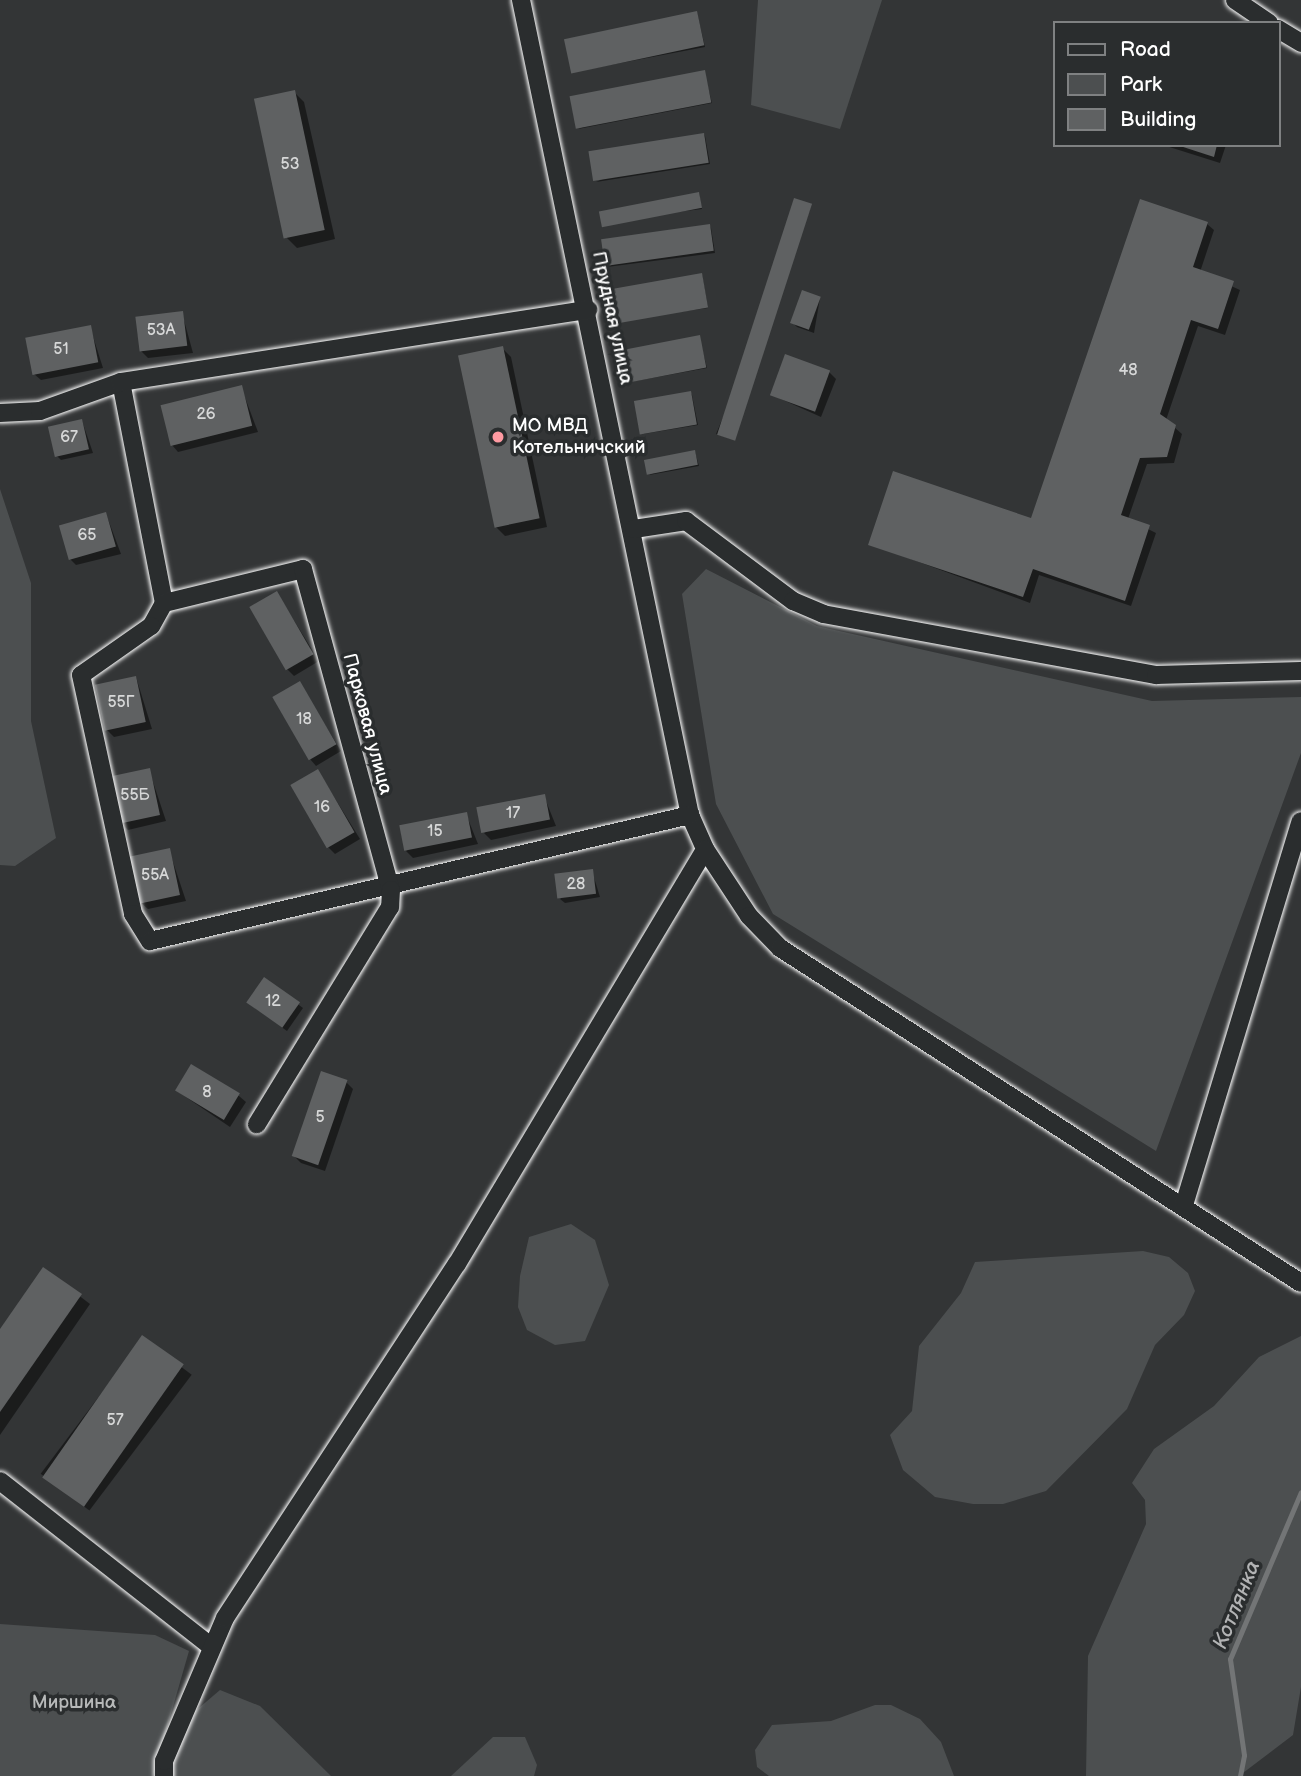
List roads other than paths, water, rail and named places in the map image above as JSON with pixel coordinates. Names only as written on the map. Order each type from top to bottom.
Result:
[{"type":"street","name":"Прудная улица","points":[[521,0],[634,529],[690,815],[705,849],[749,916],[780,948],[1184,1205],[1301,1283]]},
{"type":"street","points":[[1235,0],[1266,21]]},
{"type":"street","points":[[1280,30],[1301,43]]},
{"type":"street","points":[[0,413],[40,411],[121,382],[588,310]]},
{"type":"street","points":[[121,382],[164,603],[151,626],[81,674],[134,914],[150,941],[391,890],[690,815]]},
{"type":"street","points":[[634,529],[686,521],[793,601],[822,614],[1156,675],[1301,671]]},
{"type":"street","name":"Парковая улица","points":[[164,603],[303,569],[391,890]]},
{"type":"street","points":[[1184,1205],[1301,821]]},
{"type":"street","points":[[164,1776],[209,1645],[303,1491],[457,1264],[705,849]]},
{"type":"street","points":[[257,1124],[390,907],[391,890]]},
{"type":"street","points":[[0,1481],[209,1645]]},
{"type":"waterway","name":"Котлянка","points":[[1240,1776],[1244,1755],[1230,1659],[1301,1492]]},
{"type":"place","name":"МО МВД Котельничский","points":[[498,437]]},
{"type":"park label","name":"Миршина","points":[[74,1703]]}]
